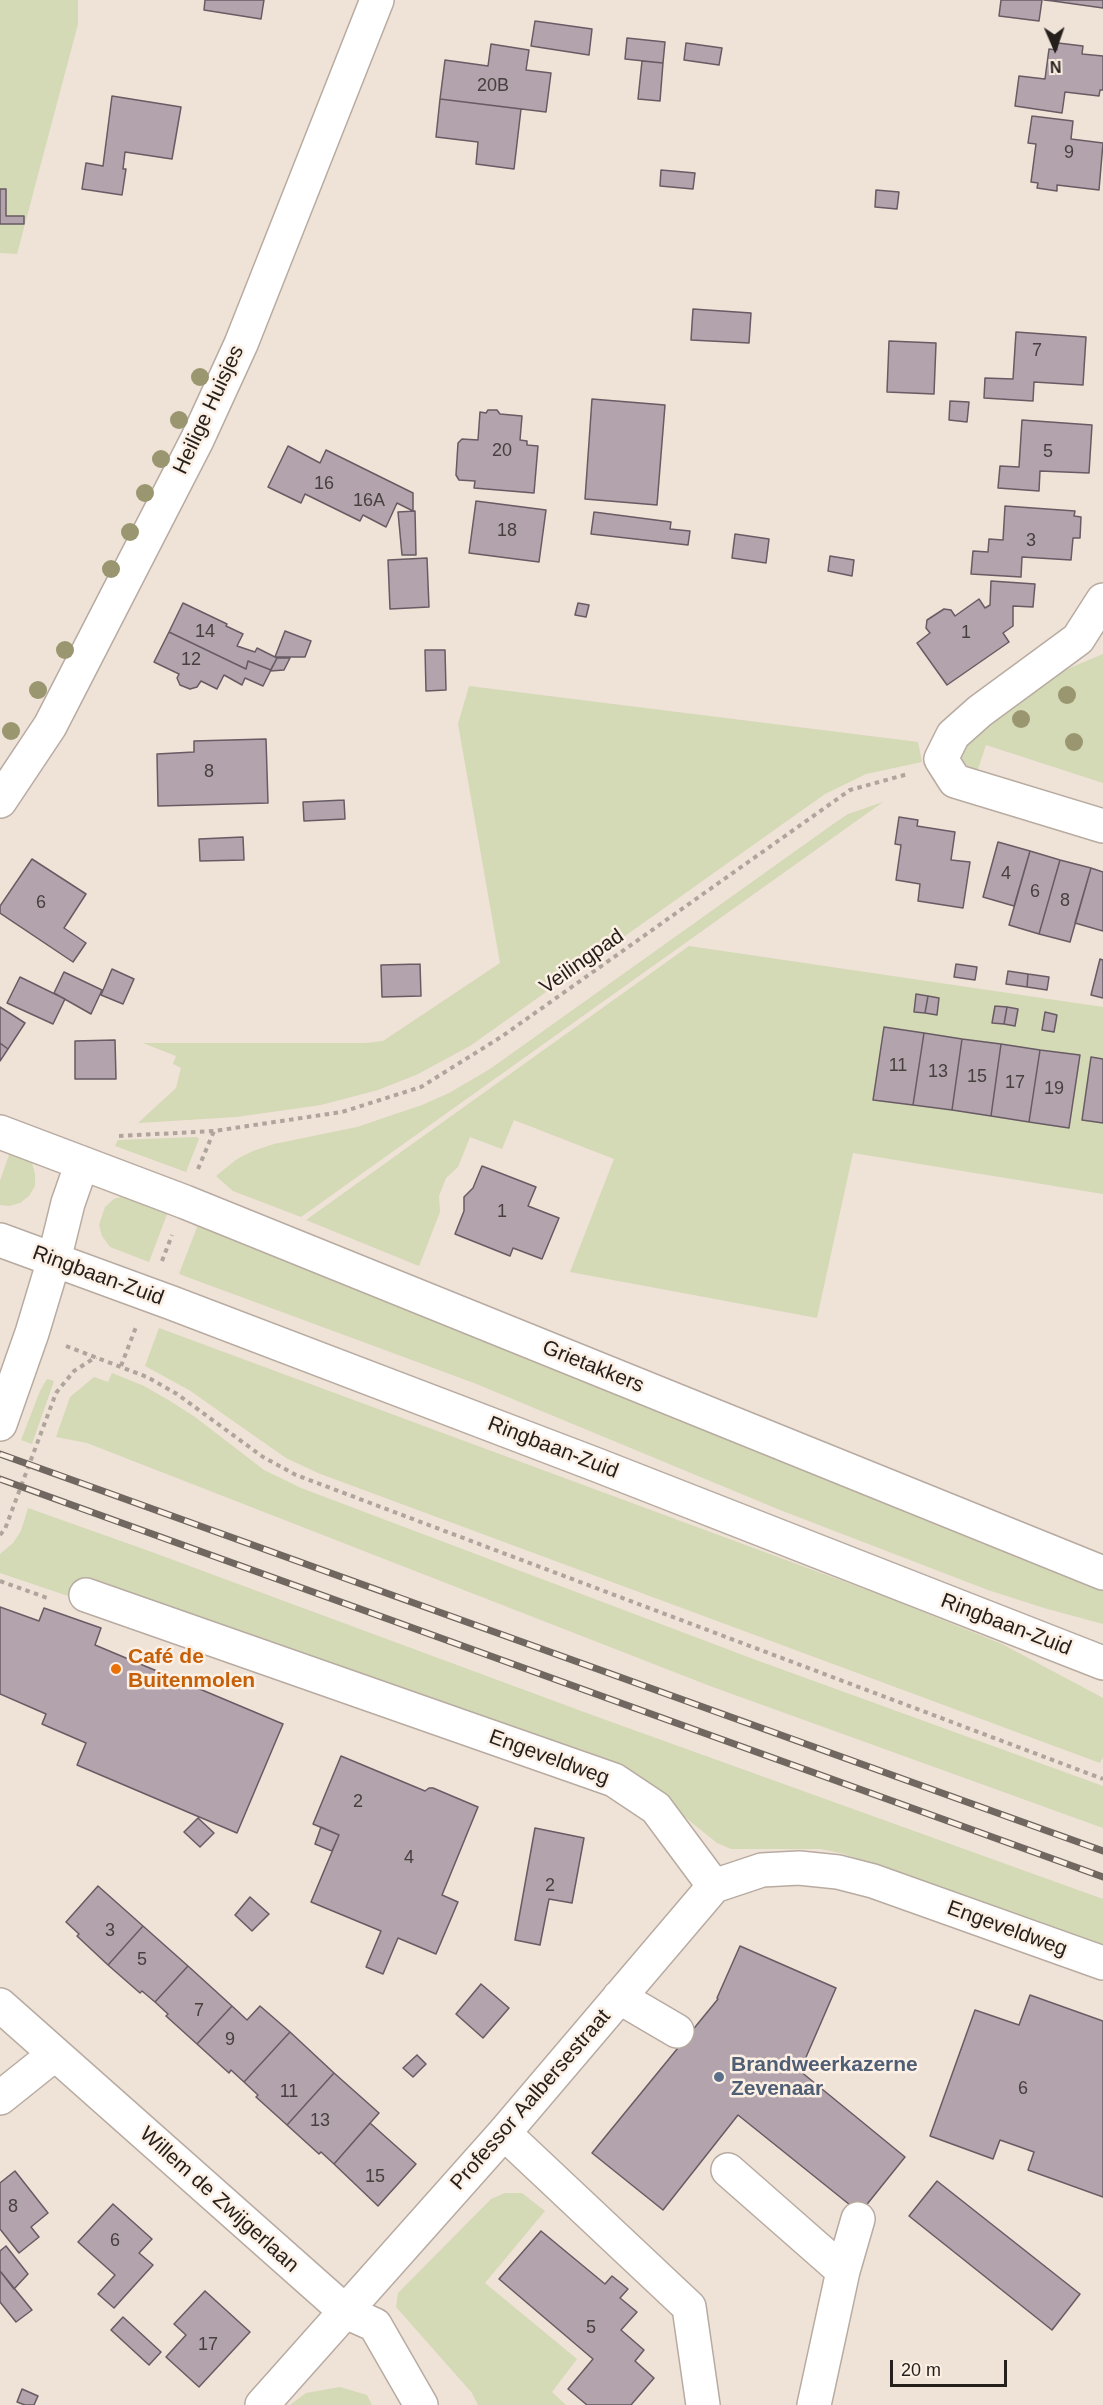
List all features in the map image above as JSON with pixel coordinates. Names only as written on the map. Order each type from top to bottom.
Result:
[{"type":"street","name":"Heilige Huisjes","points":[[0,801],[50,726],[197,440],[241,344],[377,0]]},
{"type":"street","points":[[1103,600],[1090,636],[980,711],[953,735],[941,759],[955,781],[1103,826]]},
{"type":"street","points":[[0,1132],[82,1163],[68,1203],[32,1333],[0,1424]]},
{"type":"street","name":"Grietakkers","points":[[82,1163],[185,1202],[1103,1573]]},
{"type":"street","name":"Ringbaan-Zuid","points":[[0,1240],[586,1461],[1103,1663]]},
{"type":"street","name":"Engeveldweg","points":[[86,1595],[614,1780],[657,1808],[714,1886],[762,1870],[799,1868],[838,1872],[873,1881],[1103,1963]]},
{"type":"street","name":"Professor Aalbersestraat","points":[[262,2405],[504,2133],[714,1886]]},
{"type":"street","points":[[619,1997],[677,2031]]},
{"type":"street","name":"Willem de Zwijgerlaan","points":[[0,2005],[346,2312],[375,2325],[421,2405]]},
{"type":"street","points":[[0,2098],[55,2054]]},
{"type":"street","points":[[504,2133],[689,2307],[703,2405]]},
{"type":"street","points":[[729,2170],[843,2271]]},
{"type":"street","points":[[814,2405],[843,2271],[858,2219]]},
{"type":"path","name":"Veilingpad","points":[[214,1131],[342,1112],[421,1088],[520,1024],[850,790],[913,773],[941,759]]},
{"type":"path","points":[[0,1535],[5,1529],[56,1393],[74,1371],[97,1357],[147,1377],[177,1394],[263,1457],[296,1475],[1103,1779]]},
{"type":"path","points":[[0,1581],[77,1608],[86,1595]]},
{"type":"green space","points":[[0,0],[78,0],[78,24],[17,254],[0,253]]},
{"type":"green space","points":[[1103,654],[1103,783],[986,745],[977,772],[969,769],[960,754],[961,747],[1030,691],[1065,670]]},
{"type":"green space","points":[[469,686],[918,742],[922,762],[866,774],[825,794],[470,1046],[418,1074],[378,1090],[321,1105],[236,1117],[138,1123],[176,1088],[181,1068],[173,1064],[176,1056],[143,1043],[365,1043],[383,1041],[500,963],[458,724]]},
{"type":"green space","points":[[883,802],[301,1217],[233,1191],[216,1176],[237,1159],[253,1151],[274,1144],[357,1127],[422,1105],[449,1093],[490,1069],[836,822],[848,814]]},
{"type":"green space","points":[[689,946],[1103,1007],[1103,1194],[853,1153],[817,1318],[570,1272],[614,1159],[514,1120],[502,1149],[470,1137],[458,1167],[446,1178],[439,1196],[440,1212],[419,1266],[306,1220]]},
{"type":"green space","points":[[197,1137],[199,1139],[186,1172],[115,1146],[118,1140]]},
{"type":"green space","points":[[11,1149],[24,1154],[32,1163],[35,1186],[29,1196],[20,1203],[9,1206],[0,1205],[0,1181]]},
{"type":"green space","points":[[124,1196],[169,1209],[149,1262],[110,1247],[102,1236],[99,1225],[105,1207],[114,1199]]},
{"type":"green space","points":[[199,1222],[1103,1588],[1103,1624],[988,1590],[780,1510],[474,1383],[179,1274]]},
{"type":"green space","points":[[159,1328],[886,1597],[1002,1644],[1103,1698],[1103,1757],[1100,1763],[318,1473],[286,1458],[189,1390],[145,1366]]},
{"type":"green space","points":[[112,1373],[144,1386],[170,1401],[195,1417],[264,1470],[301,1488],[756,1660],[1103,1786],[1103,1828],[710,1686],[87,1443],[56,1437],[70,1397],[94,1377],[108,1382]]},
{"type":"green space","points":[[47,1379],[54,1381],[32,1444],[21,1440]]},
{"type":"green space","points":[[28,1508],[1103,1899],[1103,1949],[844,1854],[821,1849],[731,1849],[717,1843],[650,1789],[364,1680],[85,1578],[77,1599],[0,1573],[0,1554],[13,1543],[21,1531]]},
{"type":"green space","points":[[505,2193],[522,2193],[545,2211],[485,2283],[577,2359],[552,2392],[566,2405],[478,2405],[472,2393],[396,2307],[398,2293],[491,2199]]},
{"type":"green space","points":[[340,2387],[367,2395],[372,2405],[290,2405],[306,2393]]},
{"type":"building","points":[[205,0],[264,0],[261,19],[204,10]]},
{"type":"building","points":[[1001,0],[1042,0],[1039,21],[999,16]]},
{"type":"building","points":[[1044,0],[1103,0],[1103,8],[1053,1]]},
{"type":"building","points":[[535,21],[592,29],[589,55],[531,46]]},
{"type":"building","points":[[627,38],[665,42],[663,63],[625,59]]},
{"type":"building","points":[[686,43],[722,48],[719,65],[684,60]]},
{"type":"building","points":[[1058,43],[1083,46],[1082,54],[1103,56],[1103,90],[1100,90],[1099,96],[1065,92],[1062,113],[1015,106],[1019,76],[1045,79],[1049,49],[1057,50]]},
{"type":"building","points":[[491,44],[529,50],[526,70],[551,73],[546,112],[440,99],[445,60],[488,66]]},
{"type":"building","points":[[642,61],[663,63],[660,101],[638,99]]},
{"type":"building","points":[[112,96],[181,107],[172,159],[125,152],[123,169],[126,169],[122,195],[82,189],[86,163],[103,166]]},
{"type":"building","points":[[440,99],[521,109],[514,169],[476,164],[478,142],[436,137]]},
{"type":"building","points":[[1032,116],[1073,121],[1071,139],[1103,143],[1099,190],[1057,185],[1057,191],[1037,188],[1038,183],[1031,182],[1036,144],[1028,143]]},
{"type":"building","points":[[661,170],[695,173],[693,189],[660,186]]},
{"type":"building","points":[[0,189],[6,189],[6,216],[24,216],[24,224],[0,224]]},
{"type":"building","points":[[876,190],[899,192],[897,209],[875,207]]},
{"type":"building","points":[[693,309],[751,313],[749,343],[691,340]]},
{"type":"building","points":[[1016,332],[1086,337],[1083,385],[1034,382],[1033,401],[984,398],[985,378],[1013,379]]},
{"type":"building","points":[[889,341],[936,343],[934,394],[887,392]]},
{"type":"building","points":[[592,399],[665,405],[657,505],[585,499]]},
{"type":"building","points":[[950,401],[969,402],[967,422],[949,420]]},
{"type":"building","points":[[488,410],[497,410],[500,414],[522,416],[520,440],[527,441],[527,445],[538,446],[534,493],[474,488],[475,481],[459,480],[456,475],[458,443],[462,439],[478,440],[480,412],[486,413]]},
{"type":"building","points":[[1022,420],[1092,425],[1089,473],[1040,471],[1039,491],[998,488],[1000,466],[1019,467]]},
{"type":"building","points":[[288,446],[320,463],[326,450],[413,493],[413,511],[397,503],[386,527],[363,515],[360,521],[305,494],[301,503],[268,487]]},
{"type":"building","points":[[476,501],[546,510],[539,562],[469,553]]},
{"type":"building","points":[[1005,506],[1075,511],[1074,516],[1081,517],[1080,538],[1073,538],[1071,560],[1022,557],[1021,577],[971,574],[973,551],[988,552],[989,539],[1003,540]]},
{"type":"building","points":[[415,511],[416,555],[402,555],[398,512]]},
{"type":"building","points":[[594,512],[671,522],[670,529],[690,531],[688,545],[591,534]]},
{"type":"building","points":[[735,534],[769,539],[766,563],[732,558]]},
{"type":"building","points":[[830,556],[854,560],[852,576],[828,571]]},
{"type":"building","points":[[427,558],[429,607],[390,609],[388,560]]},
{"type":"building","points":[[991,581],[1035,584],[1033,607],[1013,606],[1013,626],[1003,633],[1009,642],[947,685],[917,643],[930,633],[926,628],[927,620],[944,609],[951,610],[955,616],[979,599],[985,608],[990,605]]},
{"type":"building","points":[[183,603],[243,634],[237,646],[255,652],[257,648],[277,658],[271,670],[248,661],[246,669],[169,632]]},
{"type":"building","points":[[578,603],[589,605],[586,617],[575,615]]},
{"type":"building","points":[[285,631],[311,641],[305,657],[275,657]]},
{"type":"building","points":[[169,632],[246,669],[248,661],[271,670],[263,686],[245,678],[242,685],[224,675],[217,689],[201,681],[197,687],[190,689],[180,685],[177,678],[179,674],[154,662]]},
{"type":"building","points":[[425,650],[445,650],[446,690],[426,691]]},
{"type":"building","points":[[277,658],[290,658],[284,670],[270,671]]},
{"type":"building","points":[[266,739],[268,803],[158,806],[157,754],[194,752],[194,741]]},
{"type":"building","points":[[344,800],[345,819],[304,821],[303,802]]},
{"type":"building","points":[[899,817],[918,820],[917,826],[955,832],[951,860],[970,862],[963,908],[918,901],[920,884],[896,880],[901,845],[895,844]]},
{"type":"building","points":[[243,837],[244,860],[200,861],[199,839]]},
{"type":"building","points":[[998,842],[1030,851],[1014,906],[983,897]]},
{"type":"building","points":[[1030,851],[1060,860],[1039,934],[1009,925]]},
{"type":"building","points":[[32,859],[86,894],[64,928],[86,943],[73,962],[0,913],[0,906]]},
{"type":"building","points":[[1060,860],[1091,868],[1070,942],[1039,934]]},
{"type":"building","points":[[1091,868],[1103,872],[1103,931],[1075,923]]},
{"type":"building","points":[[1100,959],[1103,960],[1103,998],[1091,995]]},
{"type":"building","points":[[420,964],[421,996],[382,997],[381,965]]},
{"type":"building","points":[[956,964],[977,967],[975,980],[954,977]]},
{"type":"building","points":[[112,969],[134,979],[123,1004],[101,995]]},
{"type":"building","points":[[1008,971],[1028,974],[1027,987],[1006,984]]},
{"type":"building","points":[[64,972],[102,990],[91,1014],[54,993]]},
{"type":"building","points":[[1028,974],[1049,977],[1047,990],[1027,987]]},
{"type":"building","points":[[20,977],[65,999],[53,1024],[7,1003]]},
{"type":"building","points":[[916,994],[928,996],[925,1013],[914,1012]]},
{"type":"building","points":[[928,996],[939,998],[937,1015],[925,1013]]},
{"type":"building","points":[[995,1006],[1007,1007],[1004,1024],[992,1023]]},
{"type":"building","points":[[0,1007],[25,1023],[8,1049],[0,1043]]},
{"type":"building","points":[[1007,1007],[1018,1009],[1015,1026],[1004,1024]]},
{"type":"building","points":[[1045,1012],[1057,1015],[1054,1032],[1042,1030]]},
{"type":"building","points":[[884,1027],[924,1033],[913,1105],[873,1100]]},
{"type":"building","points":[[924,1033],[962,1039],[952,1110],[913,1105]]},
{"type":"building","points":[[962,1039],[1001,1044],[991,1116],[952,1110]]},
{"type":"building","points":[[115,1040],[116,1079],[75,1079],[75,1041]]},
{"type":"building","points":[[0,1043],[8,1049],[0,1061]]},
{"type":"building","points":[[1001,1044],[1040,1050],[1029,1122],[991,1116]]},
{"type":"building","points":[[1040,1050],[1080,1055],[1069,1128],[1029,1122]]},
{"type":"building","points":[[1091,1057],[1103,1059],[1103,1123],[1082,1120]]},
{"type":"building","points":[[482,1166],[536,1187],[528,1206],[559,1218],[542,1259],[513,1248],[510,1256],[455,1234],[464,1211],[464,1197],[473,1188]]},
{"type":"building","points":[[0,1607],[39,1621],[44,1608],[101,1628],[95,1645],[283,1724],[237,1833],[77,1765],[86,1743],[42,1724],[46,1714],[0,1694]]},
{"type":"building","points":[[341,1756],[425,1791],[433,1788],[478,1807],[442,1895],[458,1902],[436,1954],[398,1938],[383,1974],[366,1967],[381,1931],[311,1902],[339,1835],[313,1824]]},
{"type":"building","points":[[198,1818],[214,1833],[200,1847],[184,1832]]},
{"type":"building","points":[[321,1827],[339,1835],[332,1851],[315,1844]]},
{"type":"building","points":[[535,1828],[584,1838],[572,1903],[549,1899],[540,1945],[515,1940]]},
{"type":"building","points":[[98,1886],[143,1926],[108,1965],[77,1936],[79,1934],[66,1922]]},
{"type":"building","points":[[250,1897],[269,1914],[252,1931],[235,1915]]},
{"type":"building","points":[[143,1926],[188,1966],[155,2002],[142,1991],[140,1993],[108,1965]]},
{"type":"building","points":[[740,1946],[836,1988],[800,2071],[905,2157],[860,2213],[738,2115],[663,2210],[592,2153],[718,1999]]},
{"type":"building","points":[[188,1966],[232,2006],[197,2044],[166,2016],[168,2014],[155,2002]]},
{"type":"building","points":[[481,1984],[509,2008],[483,2038],[456,2014]]},
{"type":"building","points":[[1030,1995],[1103,2021],[1103,2197],[1028,2170],[1034,2152],[1000,2140],[993,2159],[930,2136],[975,2010],[1019,2025]]},
{"type":"building","points":[[232,2006],[247,2020],[260,2006],[290,2032],[244,2082],[231,2070],[229,2073],[197,2044]]},
{"type":"building","points":[[290,2032],[334,2073],[287,2125],[256,2097],[258,2095],[244,2082]]},
{"type":"building","points":[[417,2055],[426,2064],[413,2077],[403,2068]]},
{"type":"building","points":[[334,2073],[379,2113],[334,2164],[321,2152],[319,2154],[287,2125]]},
{"type":"building","points":[[370,2123],[416,2164],[378,2206],[334,2164]]},
{"type":"building","points":[[15,2171],[48,2213],[31,2227],[39,2237],[19,2253],[0,2229],[0,2183]]},
{"type":"building","points":[[937,2181],[1080,2294],[1052,2330],[909,2216]]},
{"type":"building","points":[[113,2204],[152,2239],[139,2253],[153,2265],[114,2308],[98,2294],[115,2275],[78,2242]]},
{"type":"building","points":[[541,2231],[605,2284],[612,2276],[628,2289],[620,2298],[637,2312],[621,2330],[644,2350],[635,2361],[654,2378],[631,2405],[587,2405],[568,2389],[593,2359],[499,2279]]},
{"type":"building","points":[[6,2246],[28,2274],[14,2289],[0,2271],[0,2251]]},
{"type":"building","points":[[0,2271],[32,2310],[16,2322],[0,2302]]},
{"type":"building","points":[[205,2291],[250,2332],[199,2387],[166,2357],[186,2335],[174,2324]]},
{"type":"building","points":[[123,2317],[161,2352],[149,2365],[111,2330]]},
{"type":"building","points":[[22,2389],[38,2396],[34,2405],[17,2402]]},
{"type":"railway","points":[[0,1454],[1103,1851]]},
{"type":"railway","points":[[0,1479],[1103,1877]]},
{"type":"place","name":"Café de Buitenmolen","points":[[116,1669]]},
{"type":"place","name":"Brandweerkazerne Zevenaar","points":[[719,2077]]}]
